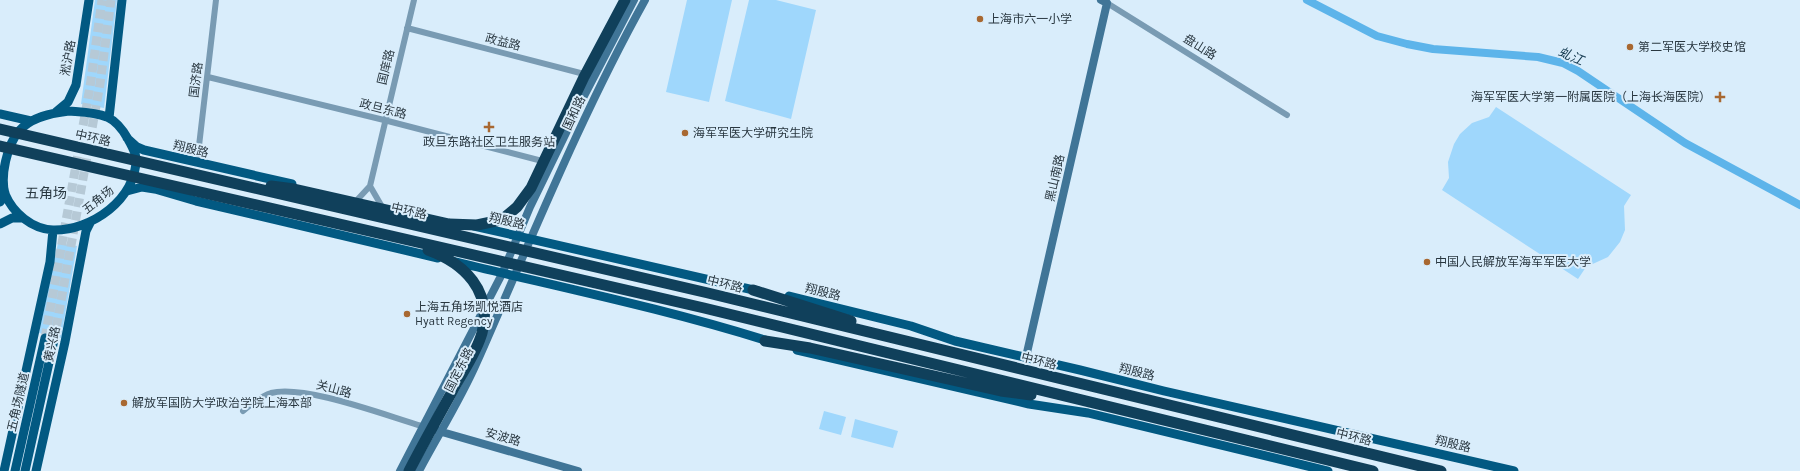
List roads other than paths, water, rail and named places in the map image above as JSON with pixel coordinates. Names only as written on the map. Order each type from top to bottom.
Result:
[{"type":"highway","points":[[196,175],[294,189],[448,224],[477,225],[496,221],[517,208],[531,188],[584,77],[623,5]]},
{"type":"highway","name":"中环路","points":[[0,129],[708,293],[1441,471]]},
{"type":"highway","points":[[0,146],[704,308],[1097,405],[1373,471]]},
{"type":"highway","points":[[192,191],[292,218],[437,254],[456,265],[476,286],[483,302],[484,322],[481,334],[471,358],[409,471]]},
{"type":"highway","points":[[753,290],[953,353]]},
{"type":"highway","points":[[766,340],[810,348],[1001,391],[1097,405]]},
{"type":"main road","name":"淞沪路","points":[[56,112],[68,102],[76,85],[89,0]]},
{"type":"main road","points":[[0,202],[5,193],[2,162],[13,139],[20,130],[31,122],[56,112],[85,112],[109,118],[122,0]]},
{"type":"main road","points":[[0,114],[31,122]]},
{"type":"main road","name":"五角场","points":[[5,193],[22,218],[42,228],[53,230],[81,226],[90,223],[111,208],[127,191],[133,177],[136,157],[128,138],[117,124],[109,118]]},
{"type":"main road","name":"翔殷路","points":[[128,138],[137,147],[144,150],[197,163],[753,290],[778,294],[911,326],[955,341],[1164,391],[1514,471]]},
{"type":"main road","points":[[127,191],[142,187],[265,209],[515,273],[532,279],[834,359],[1028,404],[1088,413],[1328,471]]},
{"type":"main road","points":[[0,224],[12,218],[22,218]]},
{"type":"main road","name":"黄兴路","points":[[36,471],[65,342],[86,231],[90,223]]},
{"type":"main road","name":"黄兴路","points":[[4,471],[49,265],[53,230]]},
{"type":"main road","name":"五角场隧道","points":[[15,471],[45,338]]},
{"type":"main road","name":"五角场隧道","points":[[25,471],[54,340]]},
{"type":"street","name":"国济路","points":[[197,163],[216,0]]},
{"type":"street","name":"国庠路","points":[[370,186],[384,120],[414,0]]},
{"type":"street","name":"国和路","points":[[422,426],[503,271],[518,236],[594,76],[634,0]]},
{"type":"street","name":"国和路","points":[[515,273],[529,239],[602,80],[645,0]]},
{"type":"street","name":"盘山路","points":[[1104,2],[1287,116]]},
{"type":"street","name":"黑山南路","points":[[1026,357],[1104,2]]},
{"type":"street","name":"政益路","points":[[407,28],[594,76]]},
{"type":"street","name":"政旦东路","points":[[208,77],[384,120],[552,164]]},
{"type":"street","points":[[358,199],[370,186],[381,205]]},
{"type":"street","name":"国定东路","points":[[419,471],[477,363],[515,273]]},
{"type":"street","name":"关山路","points":[[243,410],[260,398],[271,393],[289,391],[331,399],[422,426]]},
{"type":"street","points":[[400,471],[422,426]]},
{"type":"street","name":"安波路","points":[[422,426],[563,469],[578,471]]},
{"type":"waterway","name":"虬江","points":[[1307,0],[1377,36],[1407,44],[1433,49],[1538,57],[1563,63],[1578,71],[1685,143],[1800,205]]},
{"type":"tunnel","points":[[45,338],[90,87],[102,0]]},
{"type":"tunnel","points":[[54,340],[100,84],[111,0]]},
{"type":"place","name":"上海市六一小学","points":[[980,19]]},
{"type":"place","name":"第二军医大学校史馆","points":[[1630,47]]},
{"type":"place","name":"海军军医大学第一附属医院（上海长海医院）","points":[[1720,97]]},
{"type":"place","name":"政旦东路社区卫生服务站","points":[[489,127]]},
{"type":"place","name":"海军军医大学研究生院","points":[[685,133]]},
{"type":"place","name":"中国人民解放军海军军医大学","points":[[1427,262]]},
{"type":"place","name":"上海五角场凯悦酒店 Hyatt Regency","points":[[407,314]]},
{"type":"place","name":"解放军国防大学政治学院上海本部","points":[[124,403]]},
{"type":"district","name":"五角场","points":[[46,193]]}]
